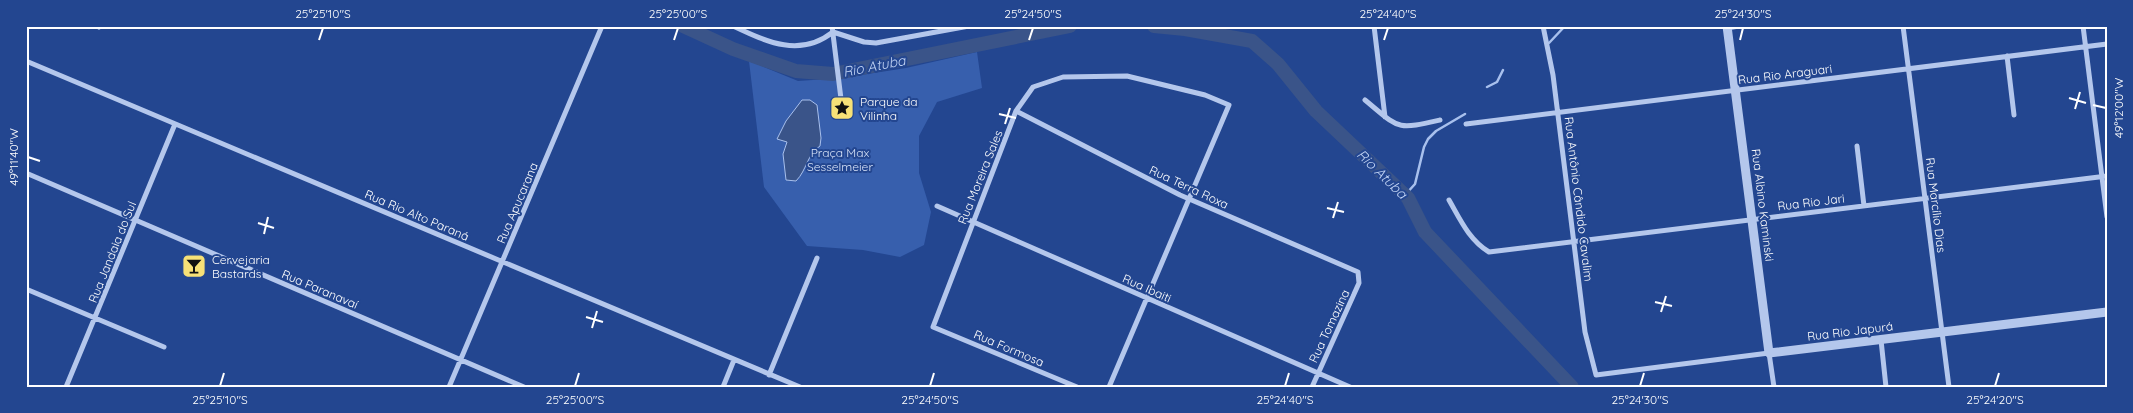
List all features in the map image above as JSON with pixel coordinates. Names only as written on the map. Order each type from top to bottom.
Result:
[{"type":"street","name":"Rua Apucarana","points":[[449,387],[602,26]]},
{"type":"street","points":[[733,26],[762,39],[791,46],[814,44],[833,29]]},
{"type":"street","points":[[833,29],[864,42],[876,43],[969,26]]},
{"type":"street","points":[[1374,26],[1385,117]]},
{"type":"street","name":"Rua Antônio Cândido Cavalim","points":[[1543,26],[1553,75],[1586,332],[1596,375]]},
{"type":"street","points":[[1727,27],[1739,26]]},
{"type":"street","name":"Rua Marcílio Dias","points":[[1904,26],[1949,387]]},
{"type":"street","points":[[2083,26],[2104,176],[2107,217]]},
{"type":"street","name":"Rua Albino Kaminski","points":[[1727,27],[1774,387]]},
{"type":"street","points":[[833,29],[842,107]]},
{"type":"street","name":"Rua Rio Araguari","points":[[1466,124],[2107,44]]},
{"type":"street","points":[[2007,56],[2014,115]]},
{"type":"street","name":"Rua Rio Alto Paraná","points":[[26,61],[800,387]]},
{"type":"street","name":"Rua Moreira Sales","points":[[932,327],[1016,111],[1033,87],[1063,77],[1127,76],[1205,95],[1229,105],[1189,199]]},
{"type":"street","points":[[1365,100],[1394,124],[1403,127],[1440,120]]},
{"type":"street","name":"Rua Terra Roxa","points":[[1016,111],[1189,199],[1358,272]]},
{"type":"street","name":"Rua Jandaia do Sul","points":[[66,387],[175,124]]},
{"type":"street","points":[[1857,146],[1864,206]]},
{"type":"street","name":"Rua Paranavaí","points":[[26,173],[524,387]]},
{"type":"street","name":"Rua Rio Jari","points":[[1449,200],[1468,232],[1489,252],[2104,176]]},
{"type":"street","points":[[1109,387],[1189,199]]},
{"type":"street","name":"Rua Ibaiti","points":[[937,206],[1350,387]]},
{"type":"street","points":[[769,374],[817,258]]},
{"type":"street","name":"Rua Tomazina","points":[[1312,387],[1359,282],[1358,272]]},
{"type":"street","points":[[26,289],[164,347]]},
{"type":"street","name":"Rua Rio Japurá","points":[[1596,375],[2107,312]]},
{"type":"street","name":"Rua Formosa","points":[[932,327],[1077,387]]},
{"type":"street","points":[[1881,340],[1886,387]]},
{"type":"street","points":[[723,387],[734,360]]},
{"type":"green space","name":"Praça Max Sesselmeier","points":[[977,52],[982,88],[937,102],[919,136],[919,173],[931,212],[924,245],[900,257],[863,250],[807,246],[764,187],[749,61],[798,81],[842,78],[906,68]]},
{"type":"shaded area","points":[[802,100],[810,100],[817,105],[821,138],[820,146],[812,153],[803,172],[796,181],[786,180],[783,154],[787,142],[777,139],[786,121]]},
{"type":"waterway","name":"Rio Atuba","points":[[683,26],[733,49],[796,71],[833,74],[1070,26]]},
{"type":"waterway","name":"Rio Atuba","points":[[1154,26],[1185,29],[1252,41],[1278,64],[1316,111],[1408,198],[1425,232],[1572,387]]},
{"type":"waterway","points":[[1549,43],[1565,26]]},
{"type":"waterway","points":[[1487,87],[1497,82],[1503,70]]},
{"type":"waterway","points":[[1405,195],[1415,184],[1424,147],[1428,139],[1436,131],[1465,114]]},
{"type":"place","name":"Parque da Vilinha","points":[[842,108]]},
{"type":"place","name":"Cervejaria Bastards","points":[[194,266]]}]
